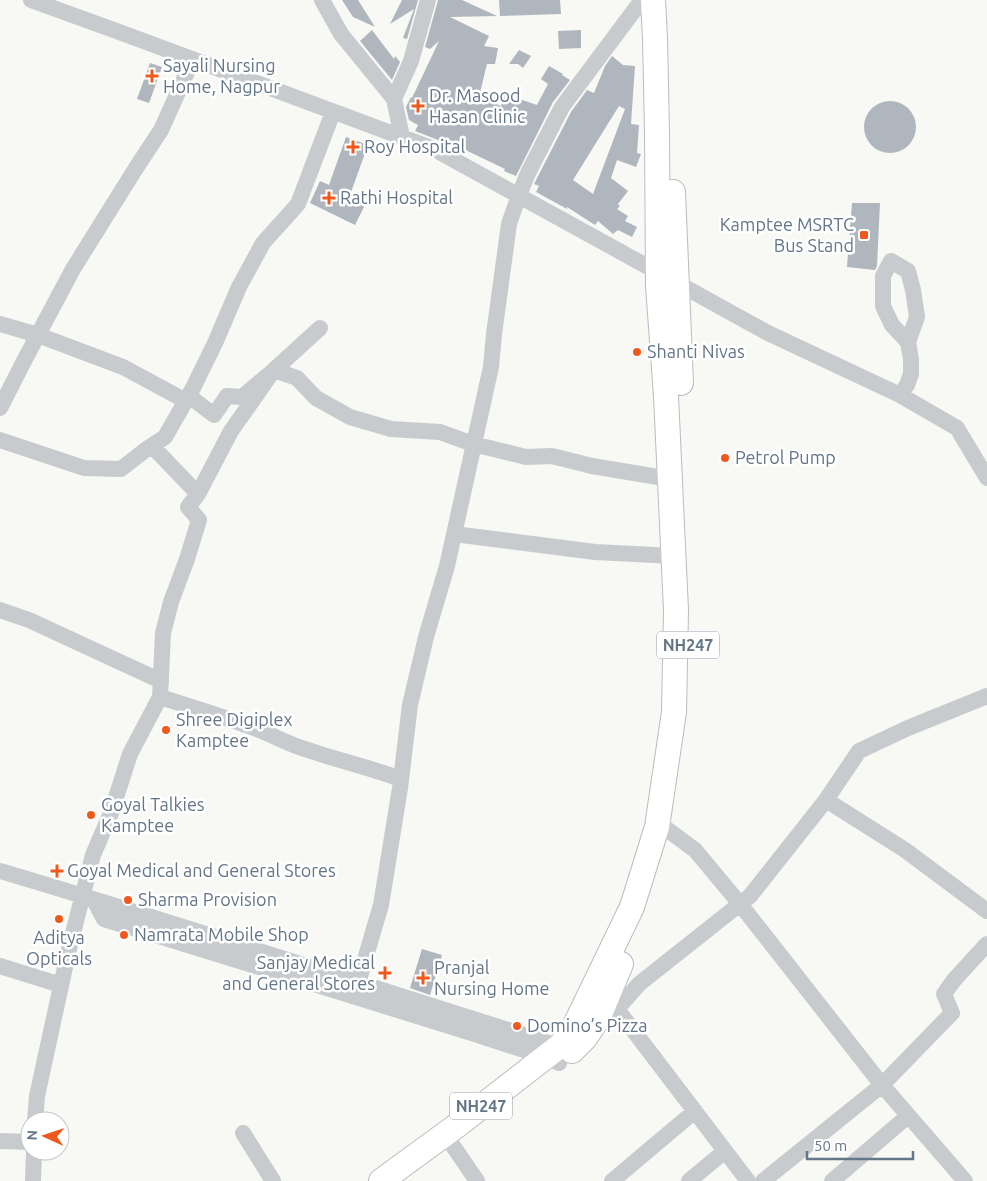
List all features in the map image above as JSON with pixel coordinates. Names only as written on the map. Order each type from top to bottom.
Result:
[{"type":"highway","name":"NH247","points":[[381,1181],[459,1124],[585,1038],[608,1014],[662,862],[662,829],[674,712],[676,440],[657,122],[653,0]]},
{"type":"highway","name":"NH247","points":[[667,0],[667,277]]},
{"type":"highway","name":"NH247","points":[[401,1181],[550,1072],[561,1044],[575,1025],[632,907],[662,829],[689,709],[676,494]]},
{"type":"street","points":[[31,0],[434,149],[768,333],[900,396],[957,428],[987,478]]},
{"type":"street","points":[[322,0],[341,34],[394,99],[402,137]]},
{"type":"street","points":[[394,99],[411,61],[428,0]]},
{"type":"street","points":[[358,983],[381,905],[401,779],[410,705],[426,636],[447,566],[491,367],[509,224],[528,173],[562,107],[642,0]]},
{"type":"street","points":[[0,408],[78,262],[161,130],[193,59]]},
{"type":"street","points":[[0,440],[84,468],[121,470],[165,438],[215,343],[239,287],[263,243],[298,204],[334,112]]},
{"type":"street","points":[[0,324],[38,335],[123,367],[187,398],[214,415],[227,396],[242,397],[320,328]]},
{"type":"street","points":[[900,396],[911,374],[908,342]]},
{"type":"street","points":[[274,370],[297,378],[316,398],[350,417],[391,429],[440,432],[473,444],[526,457],[552,456],[608,469],[676,494]]},
{"type":"street","points":[[36,1111],[37,1096],[68,949],[88,898],[92,855],[111,813],[130,754],[160,689],[163,633],[171,602],[199,520],[188,507],[198,494],[231,430],[274,370]]},
{"type":"street","points":[[152,446],[198,494]]},
{"type":"street","points":[[454,534],[595,552],[674,556]]},
{"type":"street","points":[[0,610],[29,620],[160,689],[226,718],[291,744],[378,770],[401,779]]},
{"type":"street","points":[[575,1025],[608,1014],[639,984],[750,896],[826,800],[859,751],[908,728],[987,696]]},
{"type":"street","points":[[826,800],[905,850],[987,911]]},
{"type":"street","points":[[662,829],[695,850],[740,904],[955,1178]]},
{"type":"street","points":[[0,871],[210,934],[543,1041],[558,1055]]},
{"type":"street","points":[[88,898],[104,919],[475,1034],[558,1055]]},
{"type":"street","points":[[763,1181],[882,1085],[952,1013],[944,994],[987,944]]},
{"type":"street","points":[[0,966],[61,985]]},
{"type":"street","points":[[608,1014],[695,1111],[748,1181]]},
{"type":"street","points":[[612,1181],[695,1111]]},
{"type":"street","points":[[832,1181],[908,1116]]},
{"type":"street","points":[[243,1133],[273,1181]]},
{"type":"street","points":[[0,1140],[20,1141]]},
{"type":"street","points":[[451,1143],[477,1181]]},
{"type":"street","points":[[689,1181],[725,1151]]},
{"type":"street","points":[[33,1181],[34,1161]]},
{"type":"building","points":[[342,0],[358,0],[375,27],[353,17]]},
{"type":"building","points":[[402,0],[418,0],[407,39],[403,38],[414,9],[390,24]]},
{"type":"building","points":[[438,0],[462,0],[497,16],[450,17],[489,36],[484,46],[498,48],[495,64],[487,64],[479,97],[501,106],[505,94],[537,105],[548,84],[541,79],[549,66],[570,80],[553,102],[516,176],[457,146],[455,149],[415,131],[418,125],[409,120],[406,107],[439,41],[430,49],[425,47]]},
{"type":"building","points":[[499,0],[560,0],[561,14],[500,16]]},
{"type":"building","points":[[372,30],[394,59],[395,56],[400,62],[392,80],[360,41]]},
{"type":"building","points":[[581,30],[581,48],[559,49],[558,31]]},
{"type":"building","points":[[519,50],[531,56],[523,68],[518,64],[509,64]]},
{"type":"building","points":[[612,56],[623,65],[635,66],[631,124],[639,125],[637,153],[641,154],[636,167],[617,160],[611,178],[628,191],[618,204],[620,206],[617,209],[628,216],[625,221],[637,227],[632,237],[618,230],[613,234],[598,221],[595,225],[567,207],[567,209],[536,192],[539,186],[534,184],[571,112],[587,90],[594,93],[605,66]],"holes":[[[619,106],[625,109],[593,194],[573,180]]]},
{"type":"building","points":[[150,63],[162,67],[149,103],[137,99]]},
{"type":"building","points":[[885,101],[895,101],[909,108],[916,122],[916,132],[909,146],[895,153],[885,153],[875,149],[868,142],[864,132],[864,122],[868,112],[875,105]]},
{"type":"building","points":[[346,137],[368,145],[350,195],[366,203],[355,225],[310,203],[320,181],[329,185]]},
{"type":"building","name":"Kamptee MSRTC Bus Stand","points":[[852,203],[880,203],[877,266],[875,270],[847,267]]},
{"type":"building","points":[[422,949],[442,955],[430,995],[410,988]]},
{"type":"place","name":"Sayali Nursing Home, Nagpur","points":[[152,76]]},
{"type":"place","name":"Dr. Masood Hasan Clinic","points":[[418,106]]},
{"type":"place","name":"Roy Hospital","points":[[353,147]]},
{"type":"place","name":"Rathi Hospital","points":[[329,198]]},
{"type":"place","name":"Kamptee MSRTC Bus Stand","points":[[864,235]]},
{"type":"place","name":"Shanti Nivas","points":[[637,352]]},
{"type":"place","name":"Petrol Pump","points":[[725,458]]},
{"type":"place","name":"Shree Digiplex Kamptee","points":[[166,730]]},
{"type":"place","name":"Goyal Talkies Kamptee","points":[[91,815]]},
{"type":"place","name":"Goyal Medical and General Stores","points":[[57,871]]},
{"type":"place","name":"Sharma Provision","points":[[128,900]]},
{"type":"place","name":"Aditya Opticals","points":[[59,919]]},
{"type":"place","name":"Namrata Mobile Shop","points":[[124,935]]},
{"type":"place","name":"Sanjay Medical and General Stores","points":[[385,973]]},
{"type":"place","name":"Pranjal Nursing Home","points":[[423,978]]},
{"type":"place","name":"Domino’s Pizza","points":[[517,1026]]}]
